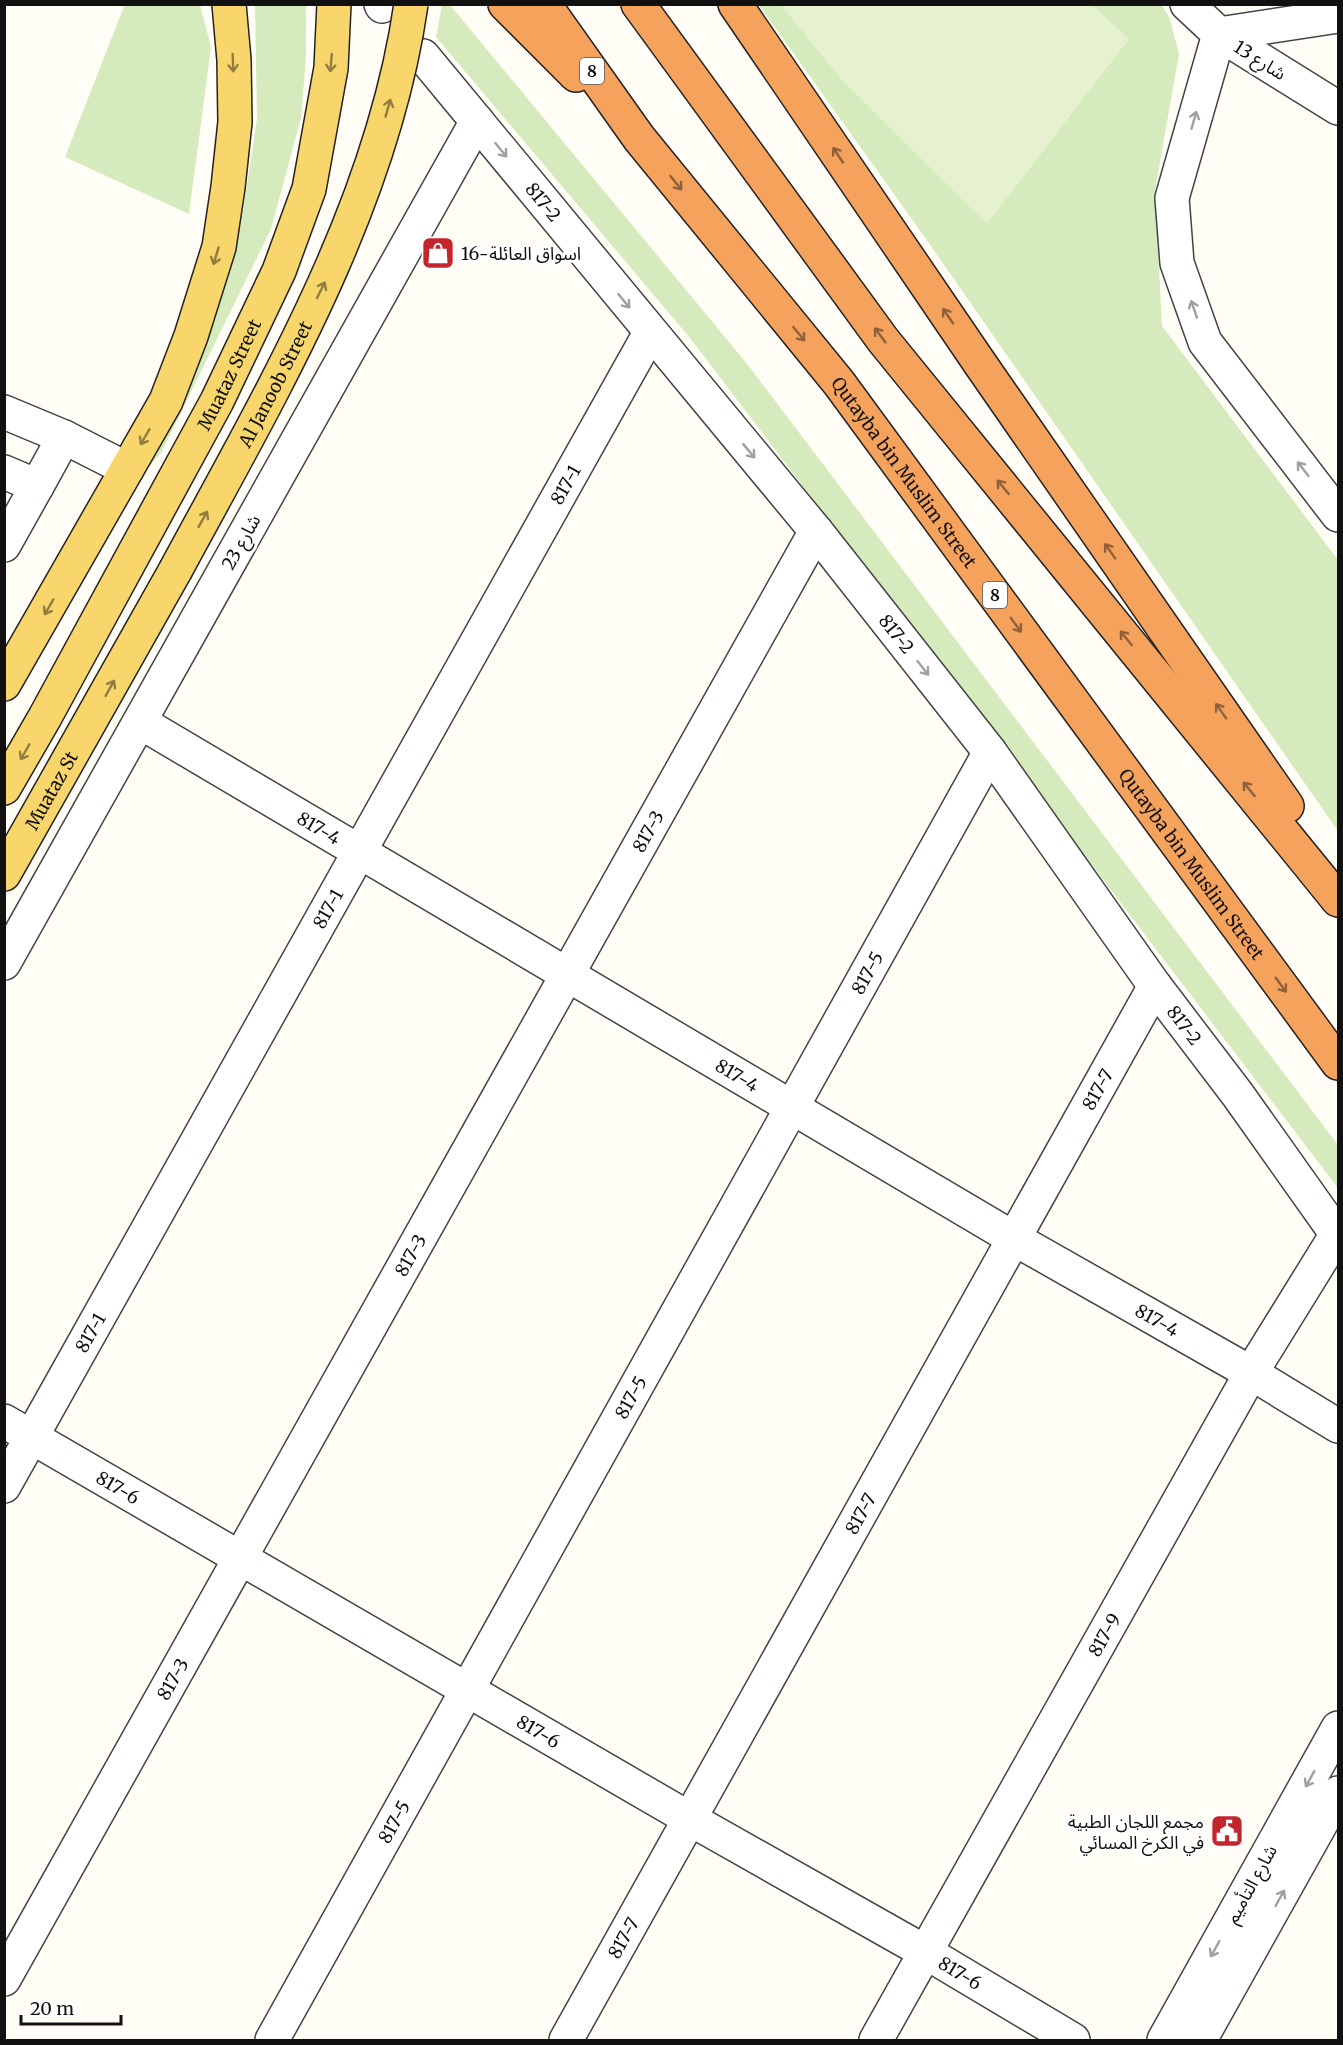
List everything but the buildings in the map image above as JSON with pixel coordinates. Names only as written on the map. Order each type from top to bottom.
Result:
[{"type":"highway","points":[[505,4],[639,138]]},
{"type":"highway","name":"Qutayba bin Muslim Street","points":[[544,4],[639,138],[839,383],[1338,1063]]},
{"type":"highway","points":[[638,4],[884,340],[1338,900]]},
{"type":"highway","points":[[735,4],[981,365],[1338,880]]},
{"type":"main road","points":[[4,684],[166,401],[191,336],[219,247],[228,187],[235,122],[234,60],[229,4]]},
{"type":"main road","name":"Muataz Street","points":[[4,788],[217,401],[279,271],[309,189],[331,68],[334,4]]},
{"type":"main road","name":"Al Janoob Street","points":[[82,740],[262,411],[325,283],[372,165],[398,74],[391,5]]},
{"type":"main road","name":"Muataz St","points":[[4,874],[82,740]]},
{"type":"street","name":"شارع 13","points":[[1187,4],[1219,34],[1338,108]]},
{"type":"street","points":[[1338,16],[1219,34],[1172,198],[1178,263],[1205,342],[1338,515]]},
{"type":"street","name":"817-2","points":[[423,56],[816,531],[990,752],[1155,986],[1238,1095],[1338,1235]]},
{"type":"street","name":"شارع 23","points":[[4,963],[477,121]]},
{"type":"street","name":"817-1","points":[[4,1486],[650,333]]},
{"type":"street","points":[[4,412],[64,437],[127,470]]},
{"type":"street","points":[[4,544],[64,437]]},
{"type":"street","points":[[4,472],[37,486]]},
{"type":"street","name":"817-3","points":[[4,1980],[816,531]]},
{"type":"street","name":"817-4","points":[[140,722],[1013,1238],[1251,1373],[1338,1426]]},
{"type":"street","name":"817-5","points":[[272,2040],[990,752]]},
{"type":"street","name":"817-7","points":[[566,2040],[1155,986]]},
{"type":"street","name":"817-9","points":[[876,2040],[927,1953],[1251,1373],[1338,1235]]},
{"type":"street","name":"817-6","points":[[4,1421],[690,1819],[927,1953],[1073,2040]]},
{"type":"street","name":"شارع التأميم","points":[[1164,2040],[1338,1728]]},
{"type":"street","name":"شارع التأميم","points":[[1200,2040],[1338,1793]]},
{"type":"green space","points":[[125,4],[200,5],[211,47],[189,214],[65,157]]},
{"type":"green space","points":[[255,5],[306,5],[306,57],[301,118],[271,229],[161,453],[145,471],[210,316],[241,224],[257,119]]},
{"type":"green space","points":[[442,5],[450,5],[748,365],[1338,1145],[1338,1188],[690,338],[436,37]]},
{"type":"green space","points":[[759,5],[1162,5],[1170,19],[1179,54],[1155,190],[1162,326],[1338,560],[1338,831],[926,239]]},
{"type":"green space","points":[[781,5],[1092,5],[1129,39],[987,224],[842,80]]},
{"type":"place","name":"16-اسواق العائلة","points":[[438,253]]},
{"type":"place","name":"مجمع اللجان الطبية في الكرخ المسائي","points":[[1227,1831]]}]
